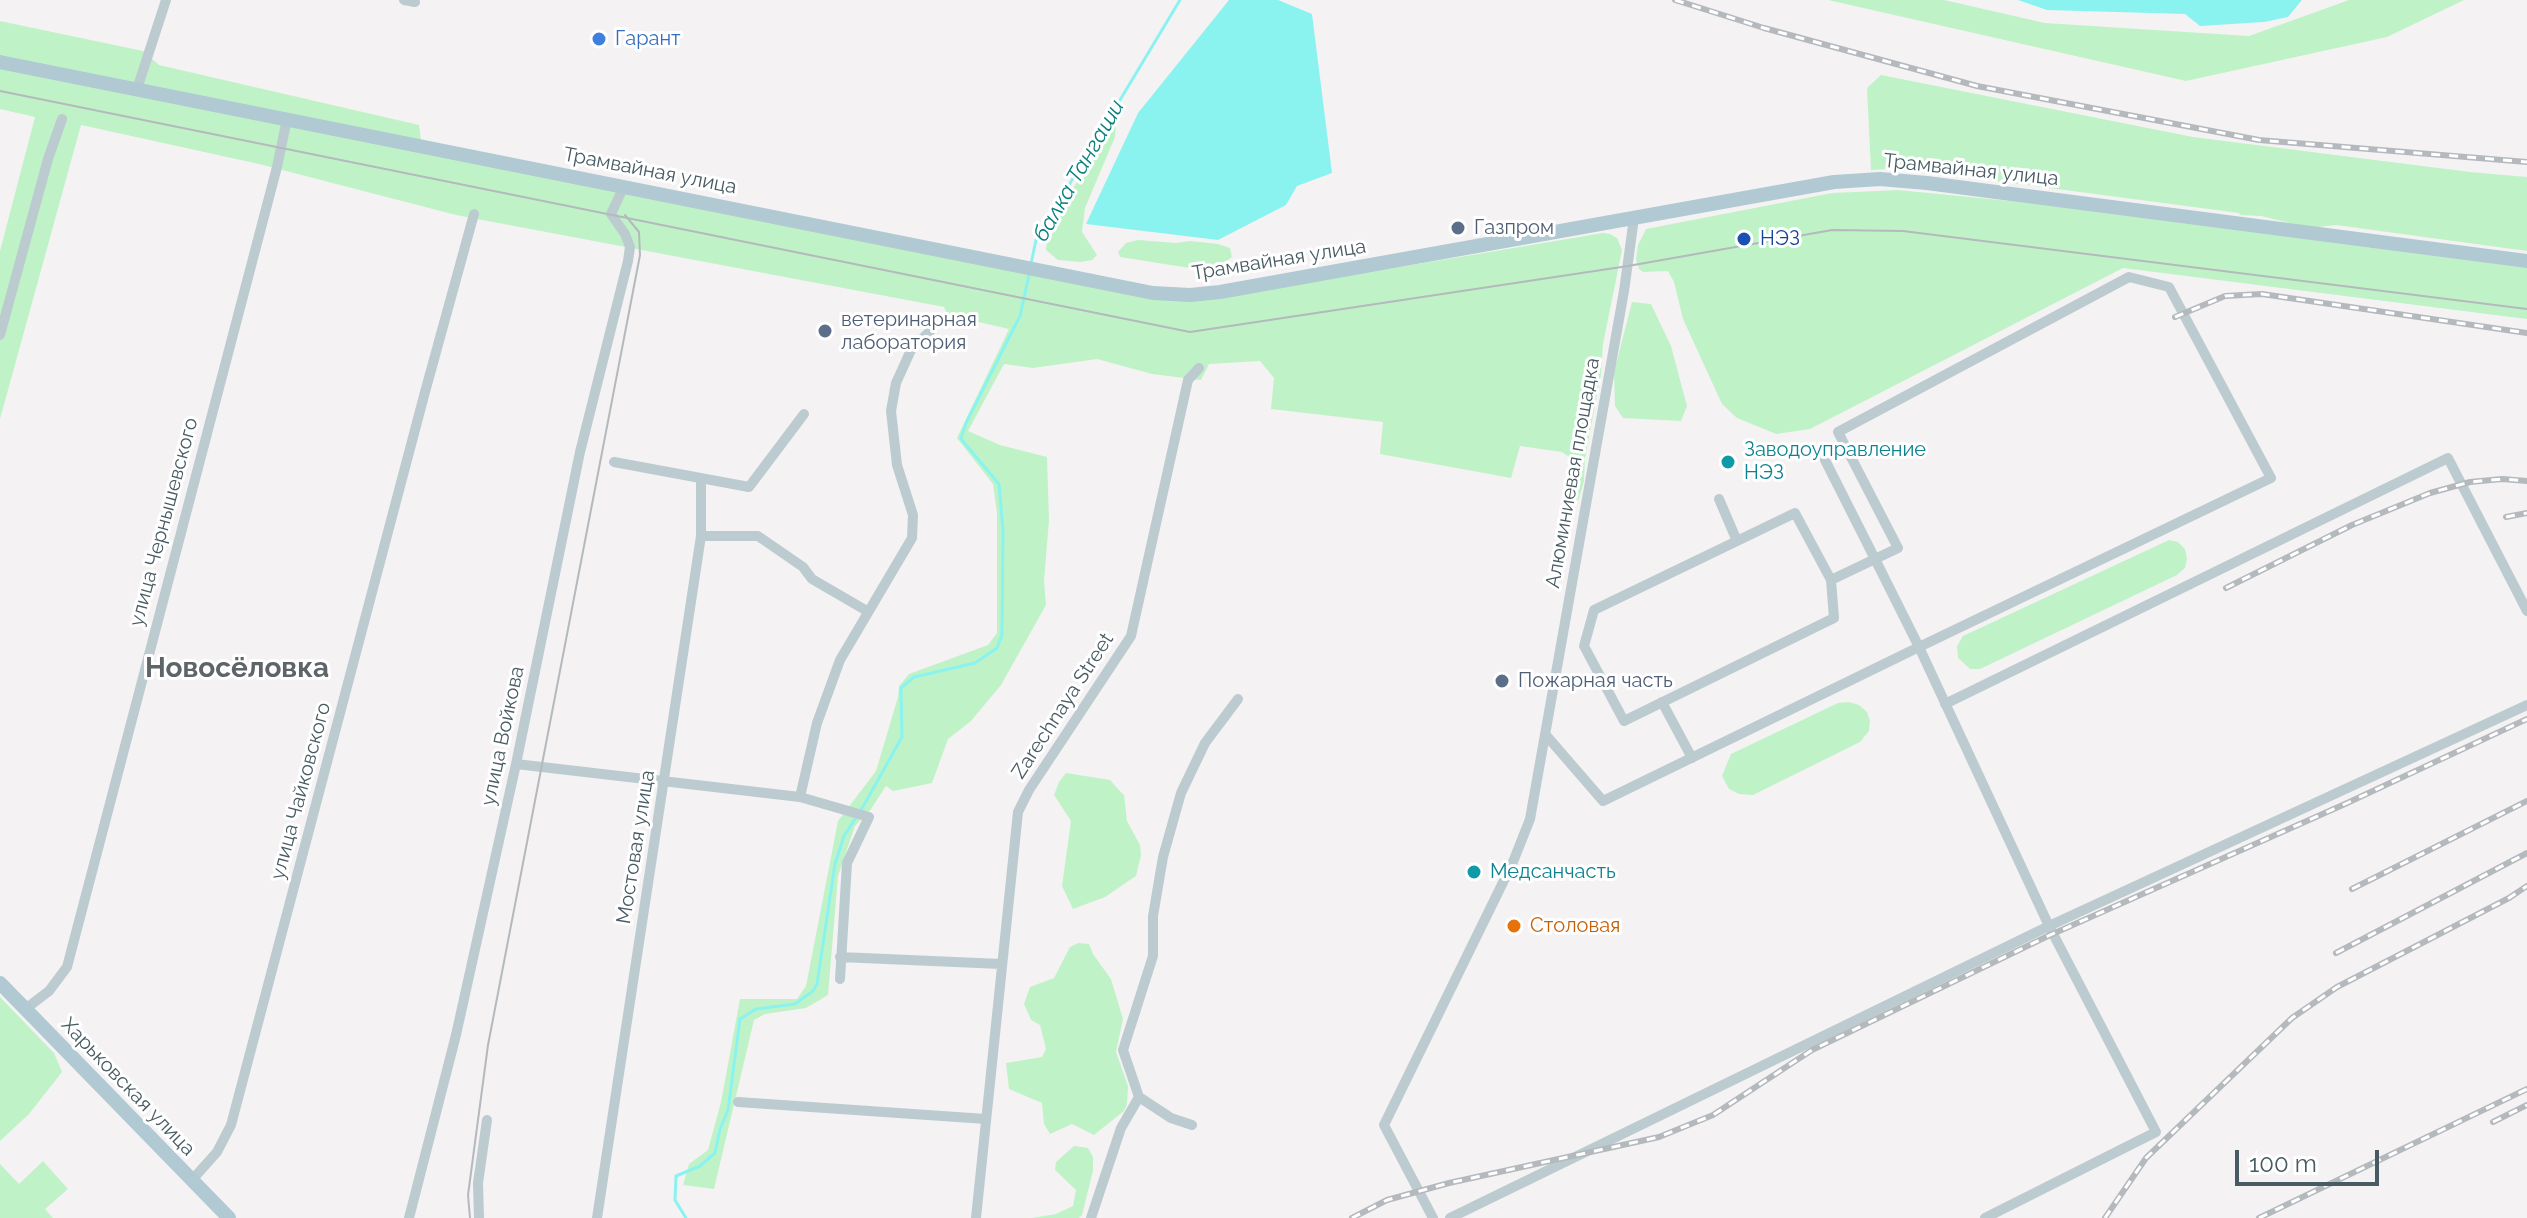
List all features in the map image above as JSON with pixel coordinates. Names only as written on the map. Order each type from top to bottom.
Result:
[{"type":"main road","name":"Трамвайная улица","points":[[0,62],[1153,293],[1190,295],[1278,283],[1834,182],[1880,179],[2029,195],[2527,261]]},
{"type":"main road","name":"Харьковская улица","points":[[0,983],[229,1218]]},
{"type":"street","points":[[137,89],[166,0]]},
{"type":"street","points":[[0,335],[48,159],[62,119]]},
{"type":"street","name":"улица Чернышевского","points":[[24,1010],[49,991],[67,967],[287,119]]},
{"type":"street","name":"улица Войкова","points":[[409,1218],[456,1035],[580,452],[628,261],[630,247],[611,214],[624,186]]},
{"type":"street","name":"улица Чайковского","points":[[192,1180],[217,1152],[231,1125],[474,214]]},
{"type":"street","name":"Алюминиевая площадка","points":[[1433,1218],[1384,1125],[1513,862],[1530,819],[1622,306],[1634,218]]},
{"type":"street","points":[[1545,734],[1603,801],[2271,478],[2169,287],[2129,277],[1838,432],[1898,548],[1831,580]]},
{"type":"street","points":[[800,797],[817,723],[840,660],[912,538],[913,515],[897,465],[891,411],[896,383],[911,350],[931,330]]},
{"type":"street","name":"Zarechnaya Street","points":[[976,1218],[1018,812],[1029,790],[1131,636],[1188,380],[1199,368]]},
{"type":"street","points":[[614,462],[749,487],[804,414]]},
{"type":"street","points":[[1945,704],[2448,458],[2527,611]]},
{"type":"street","points":[[1825,460],[1919,647],[2049,926],[2156,1132],[1985,1218]]},
{"type":"street","name":"Мостовая улица","points":[[597,1218],[701,536],[701,480]]},
{"type":"street","points":[[1719,499],[1737,541]]},
{"type":"street","points":[[1795,513],[1831,580],[1834,618],[1624,721],[1584,646],[1594,610],[1795,513]]},
{"type":"street","points":[[701,536],[758,536],[803,567],[812,579],[867,611]]},
{"type":"street","points":[[1192,1125],[1171,1118],[1139,1097],[1123,1050],[1153,956],[1153,916],[1163,857],[1181,793],[1205,743],[1238,699]]},
{"type":"street","points":[[1662,702],[1692,758]]},
{"type":"street","points":[[1450,1218],[2049,926],[2527,705]]},
{"type":"street","points":[[516,764],[800,797],[869,817],[847,863],[840,979]]},
{"type":"street","points":[[840,957],[1001,964]]},
{"type":"street","points":[[1091,1218],[1121,1128],[1139,1097]]},
{"type":"street","points":[[738,1102],[986,1119]]},
{"type":"street","points":[[479,1218],[478,1183],[487,1120]]},
{"type":"green space","points":[[1828,0],[1944,0],[2045,23],[2249,36],[2349,0],[2464,0],[2387,37],[2186,81]]},
{"type":"green space","points":[[0,21],[143,51],[159,65],[419,125],[421,140],[0,56]]},
{"type":"green space","points":[[0,68],[1163,299],[1346,276],[1610,234],[1617,238],[1622,250],[1603,344],[1584,481],[1579,499],[1566,507],[1575,461],[1562,452],[1520,446],[1511,478],[1380,454],[1383,422],[1271,409],[1274,378],[1260,361],[1209,364],[1201,380],[1152,374],[1097,359],[1033,368],[1004,364],[968,431],[1000,445],[1047,457],[1049,520],[1044,581],[1046,605],[1001,685],[971,721],[948,739],[932,783],[893,791],[886,786],[855,826],[838,876],[828,995],[806,1008],[765,1014],[754,1020],[714,1189],[683,1185],[689,1164],[708,1150],[721,1102],[740,999],[797,999],[806,986],[838,821],[876,771],[899,686],[909,674],[988,645],[997,633],[997,513],[993,484],[957,438],[1009,329],[948,315],[944,307],[456,215],[259,164],[81,125],[0,419],[0,251],[35,117],[0,109]]},
{"type":"green space","points":[[1881,75],[2193,137],[2527,177],[2527,251],[2336,225],[2310,228],[2261,216],[1951,175],[1871,170],[1867,88]]},
{"type":"green space","points":[[1116,125],[1115,137],[1085,208],[1082,232],[1097,255],[1092,260],[1081,262],[1058,260],[1046,250],[1048,234],[1058,210]]},
{"type":"green space","points":[[1898,190],[2020,202],[2527,268],[2527,319],[2123,268],[1810,429],[1776,434],[1737,418],[1722,404],[1683,319],[1674,282],[1668,271],[1643,272],[1639,269],[1636,260],[1638,245],[1646,229],[1832,193]]},
{"type":"green space","points":[[1138,240],[1218,244],[1230,248],[1232,257],[1224,263],[1196,269],[1120,257],[1118,252],[1126,243]]},
{"type":"green space","points":[[1632,302],[1651,304],[1671,346],[1687,406],[1681,421],[1623,418],[1615,406],[1614,372]]},
{"type":"green space","points":[[2169,540],[2178,542],[2185,549],[2185,568],[2177,575],[1980,669],[1970,669],[1958,658],[1957,646],[1963,636]]},
{"type":"green space","points":[[1849,702],[1867,712],[1870,721],[1869,731],[1860,742],[1753,795],[1739,794],[1729,789],[1722,776],[1731,754],[1838,703]]},
{"type":"green space","points":[[1066,773],[1110,780],[1124,795],[1127,821],[1140,845],[1141,855],[1136,876],[1105,897],[1073,909],[1062,886],[1071,821],[1054,795]]},
{"type":"green space","points":[[1078,943],[1089,944],[1111,979],[1123,1019],[1116,1052],[1128,1086],[1127,1104],[1124,1111],[1094,1135],[1072,1124],[1050,1134],[1044,1124],[1042,1103],[1009,1089],[1006,1063],[1042,1057],[1046,1049],[1040,1025],[1031,1020],[1024,1004],[1030,987],[1054,978],[1070,947]]},
{"type":"green space","points":[[0,997],[54,1053],[62,1072],[29,1114],[0,1141]]},
{"type":"green space","points":[[1074,1146],[1088,1148],[1093,1157],[1093,1171],[1082,1215],[1079,1218],[1032,1218],[1056,1214],[1073,1206],[1076,1190],[1055,1170],[1056,1162]]},
{"type":"green space","points":[[43,1161],[68,1189],[45,1209],[53,1218],[0,1218],[0,1164],[19,1184]]},
{"type":"water","points":[[1229,0],[1278,0],[1312,14],[1332,173],[1297,186],[1286,205],[1218,240],[1086,224],[1138,113]]},
{"type":"water","points":[[2018,0],[2302,0],[2288,17],[2264,22],[2200,26],[2185,14],[2047,10]]},
{"type":"waterway","name":"балка Тангаши","points":[[1031,264],[1036,240],[1180,0]]},
{"type":"waterway","name":"балка Тангаши","points":[[686,1218],[675,1200],[676,1176],[700,1166],[715,1153],[728,1110],[740,1019],[756,1009],[795,1004],[813,991],[817,984],[835,864],[844,836],[902,737],[901,688],[914,677],[975,663],[997,648],[1002,635],[1003,530],[999,484],[961,439],[966,423],[1020,316],[1029,275]]},
{"type":"tram line","points":[[0,91],[1190,332],[1628,266],[1832,230],[1903,231],[2527,309]]},
{"type":"tram line","points":[[470,1218],[468,1195],[488,1045],[640,255],[639,232],[625,215]]},
{"type":"railway","points":[[1675,0],[1764,28],[1977,86],[2259,140],[2527,162]]},
{"type":"railway","points":[[2175,317],[2225,296],[2262,294],[2527,333]]},
{"type":"railway","points":[[2226,588],[2352,525],[2430,493],[2470,482],[2502,479],[2527,481]]},
{"type":"railway","points":[[2506,517],[2527,513]]},
{"type":"railway","points":[[1352,1218],[1387,1200],[1449,1183],[1659,1137],[1713,1115],[1812,1050],[2048,936],[2527,719]]},
{"type":"railway","points":[[2352,889],[2527,801]]},
{"type":"railway","points":[[2336,953],[2527,853]]},
{"type":"railway","points":[[2105,1218],[2146,1158],[2292,1018],[2337,987],[2527,886]]},
{"type":"railway","points":[[2259,1218],[2527,1089]]},
{"type":"railway","points":[[2493,1122],[2527,1105]]},
{"type":"place","name":"Гарант","points":[[599,39]]},
{"type":"place","name":"Газпром","points":[[1458,228]]},
{"type":"place","name":"НЭЗ","points":[[1744,239]]},
{"type":"place","name":"ветеринарная лаборатория","points":[[825,331]]},
{"type":"place","name":"Заводоуправление НЭЗ","points":[[1728,462]]},
{"type":"place","name":"Пожарная часть","points":[[1502,681]]},
{"type":"place","name":"Медсанчасть","points":[[1474,872]]},
{"type":"place","name":"Столовая","points":[[1514,926]]},
{"type":"district","name":"Новосёловка","points":[[237,669]]}]
